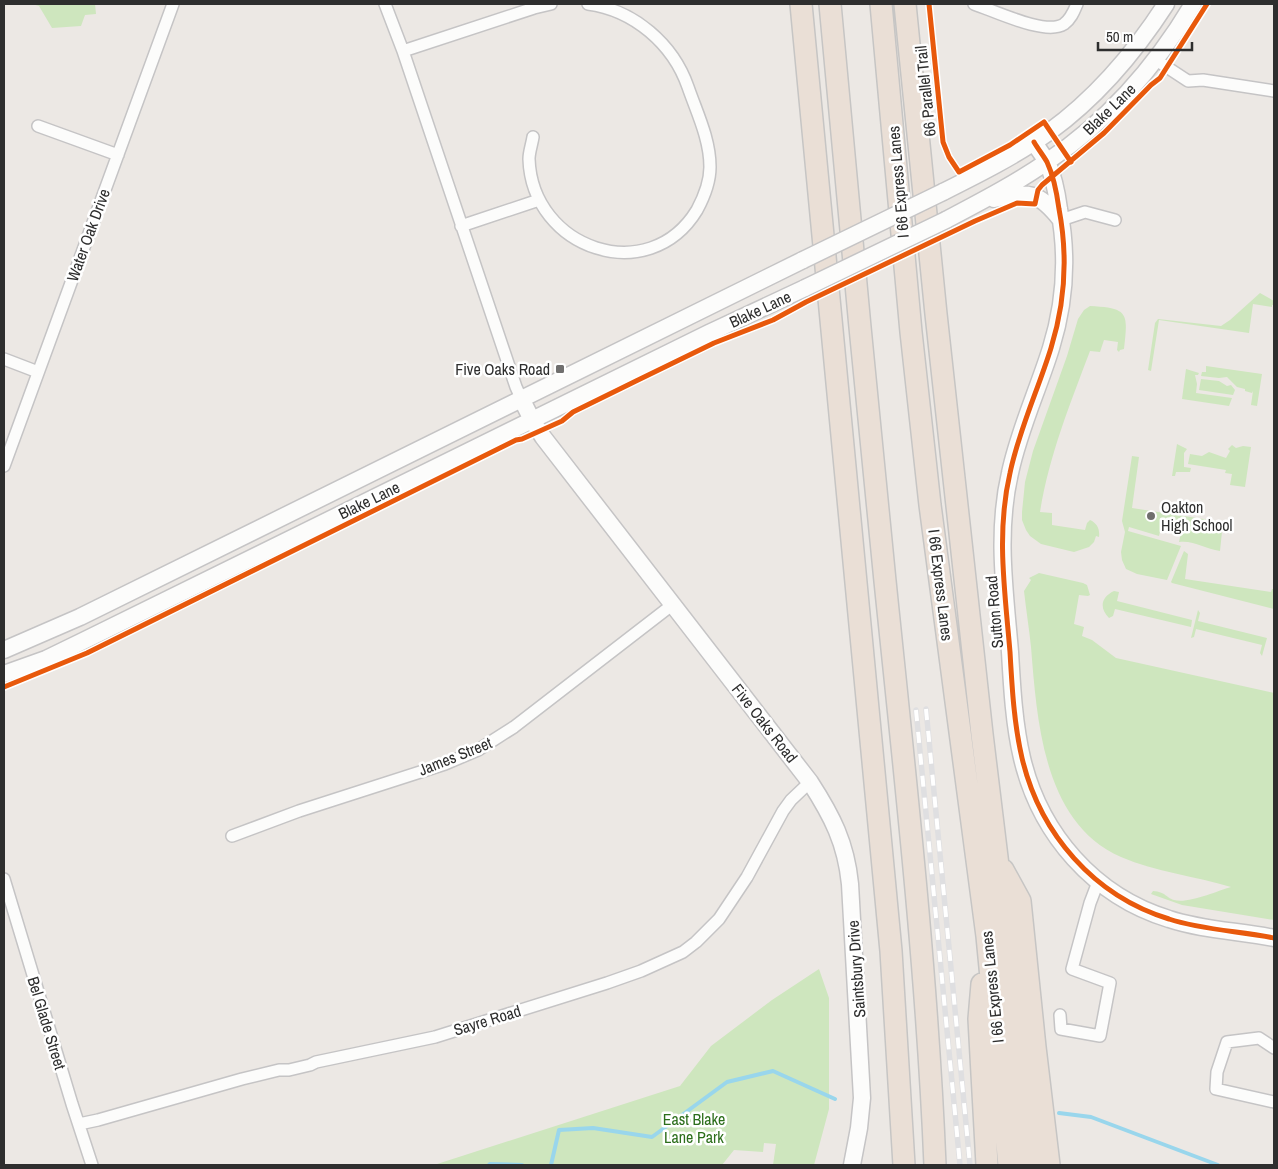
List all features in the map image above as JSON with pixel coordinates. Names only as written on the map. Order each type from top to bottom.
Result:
[{"type":"highway","points":[[801,4],[891,951],[904,1165]]},
{"type":"highway","points":[[830,4],[916,891],[931,1080],[935,1165]]},
{"type":"highway","name":"I 66 Express Lanes","points":[[881,4],[911,332],[930,505],[987,936],[1009,1165]]},
{"type":"highway","points":[[905,4],[939,343],[981,724],[1014,997],[1030,1165]]},
{"type":"highway","points":[[998,861],[1020,901],[1034,1047],[1049,1165]]},
{"type":"highway","points":[[987,936],[979,1019],[987,1165]]},
{"type":"highway","points":[[931,1080],[941,1165]]},
{"type":"main road","name":"Blake Lane","points":[[4,650],[114,600],[521,398],[943,192],[1004,160],[1034,142],[1064,120],[1110,78],[1133,51],[1166,4]]},
{"type":"main road","name":"Blake Lane","points":[[4,674],[46,659],[976,204],[1047,162],[1097,123],[1124,97],[1156,60],[1193,4]]},
{"type":"main road","name":"Sutton Road","points":[[1034,142],[1047,162],[1055,186],[1065,256],[1060,310],[1050,349],[1016,450],[1003,517],[1004,582],[1018,734],[1028,778],[1043,815],[1057,838],[1081,867],[1098,882],[1133,904],[1170,920],[1274,938]]},
{"type":"main road","points":[[976,204],[1027,194],[1037,196],[1045,201],[1061,220]]},
{"type":"main road","name":"Five Oaks Road","points":[[521,398],[543,437],[810,782]]},
{"type":"main road","name":"Saintsbury Drive","points":[[810,782],[832,818],[844,846],[848,868],[862,1082],[861,1112],[852,1165]]},
{"type":"street","name":"Water Oak Drive","points":[[4,466],[173,4]]},
{"type":"street","name":"Five Oaks Road","points":[[385,4],[403,51],[521,398]]},
{"type":"street","points":[[403,51],[551,4]]},
{"type":"street","points":[[533,137],[529,158],[539,200],[554,222],[577,241],[600,250],[624,252],[657,245],[676,233],[692,217],[705,194],[709,176],[708,149],[684,77],[674,59],[652,33],[630,18],[606,8],[588,4]]},
{"type":"street","points":[[974,4],[1040,27],[1054,28],[1066,23],[1077,4]]},
{"type":"street","points":[[1156,60],[1188,81],[1203,80],[1274,91]]},
{"type":"street","points":[[38,126],[118,155]]},
{"type":"street","points":[[461,226],[539,200]]},
{"type":"street","points":[[1061,220],[1085,212],[1115,220]]},
{"type":"street","points":[[4,360],[38,372]]},
{"type":"street","name":"James Street","points":[[232,836],[326,802],[445,764],[478,750],[514,727],[672,605]]},
{"type":"street","name":"Sayre Road","points":[[78,1124],[242,1079],[435,1037],[606,983],[668,960],[696,942],[718,919],[746,877],[783,811],[791,800],[810,782]]},
{"type":"street","name":"Bel Glade Street","points":[[4,879],[92,1165]]},
{"type":"street","points":[[1060,1015],[1061,1029],[1100,1036],[1110,983],[1072,969],[1090,903],[1098,882]]},
{"type":"street","points":[[1274,1048],[1259,1038],[1227,1042],[1217,1072],[1216,1088],[1274,1102]]},
{"type":"green space","points":[[32,4],[95,4],[96,14],[85,15],[81,26],[52,28],[39,6]]},
{"type":"green space","points":[[1260,293],[1274,301],[1273,305],[1272,307],[1253,304],[1249,333],[1159,320],[1151,371],[1148,370],[1155,323],[1158,319],[1221,326]]},
{"type":"green space","points":[[1090,306],[1119,311],[1123,315],[1126,327],[1124,349],[1119,352],[1117,350],[1118,342],[1104,340],[1100,352],[1090,351],[1061,430],[1044,491],[1040,512],[1052,513],[1052,525],[1085,530],[1090,520],[1099,531],[1099,537],[1096,536],[1094,542],[1089,547],[1074,552],[1041,544],[1030,536],[1022,520],[1022,512],[1025,482],[1033,451],[1067,356],[1078,319],[1084,310]]},
{"type":"green space","points":[[1206,366],[1262,374],[1257,406],[1251,405],[1253,391],[1252,393],[1237,387],[1227,377],[1201,376],[1202,372],[1206,372]]},
{"type":"green space","points":[[1186,369],[1199,373],[1195,375],[1196,393],[1232,398],[1229,406],[1182,399]]},
{"type":"green space","points":[[1201,379],[1219,381],[1227,386],[1231,385],[1235,390],[1233,395],[1199,390]]},
{"type":"green space","points":[[1177,444],[1187,449],[1184,453],[1184,467],[1191,468],[1190,472],[1176,472],[1175,476],[1172,476]]},
{"type":"green space","points":[[1232,445],[1236,448],[1243,446],[1251,447],[1245,487],[1230,485],[1232,474],[1225,473],[1226,470],[1188,464],[1190,454],[1202,456],[1209,452],[1226,458],[1230,451],[1228,449]]},
{"type":"green space","points":[[1132,456],[1139,457],[1132,508],[1223,522],[1220,551],[1190,542],[1179,542],[1181,533],[1161,527],[1159,536],[1129,527],[1128,531],[1181,546],[1167,580],[1137,574],[1126,569],[1121,552],[1125,532],[1122,521]]},
{"type":"green space","points":[[1184,551],[1188,554],[1185,579],[1271,592],[1274,589],[1274,609],[1172,583]]},
{"type":"green space","points":[[1039,573],[1087,585],[1090,595],[1079,595],[1074,624],[1084,627],[1082,636],[1092,640],[1116,658],[1274,693],[1274,920],[1182,905],[1151,894],[1153,891],[1163,893],[1174,900],[1180,901],[1231,887],[1162,870],[1121,857],[1095,841],[1075,820],[1060,795],[1049,767],[1037,706],[1024,591],[1031,580],[1029,578]]},
{"type":"green space","points":[[1114,591],[1119,592],[1117,601],[1192,620],[1191,627],[1115,609],[1113,616],[1109,618],[1104,610],[1103,603],[1106,596]]},
{"type":"green space","points":[[1198,610],[1200,613],[1198,621],[1267,638],[1262,656],[1260,653],[1262,645],[1196,629],[1194,637],[1191,638]]},
{"type":"green space","name":"East Blake Lane Park","points":[[819,969],[829,998],[829,1109],[814,1165],[773,1165],[776,1144],[764,1143],[763,1152],[734,1150],[722,1165],[434,1165],[680,1086],[711,1046],[772,1000]]},
{"type":"waterway","points":[[551,1165],[559,1130],[593,1128],[652,1137],[727,1082],[773,1071],[835,1099]]},
{"type":"waterway","points":[[1059,1113],[1091,1117],[1218,1165]]},
{"type":"waterway","points":[[489,1165],[522,1165]]},
{"type":"railway","points":[[926,709],[970,1165]]},
{"type":"railway","points":[[916,710],[960,1165]]},
{"type":"cycle path","name":"66 Parallel Trail","points":[[929,4],[943,142],[949,157],[959,172],[1010,145],[1044,122],[1071,162]]},
{"type":"cycle path","points":[[4,687],[87,653],[516,440],[562,421],[573,412],[714,343],[773,320],[806,302],[975,221],[1017,203],[1035,204],[1038,190],[1042,185],[1104,133],[1160,78],[1207,4]]},
{"type":"cycle path","points":[[1034,142],[1047,162],[1055,186],[1064,244],[1064,279],[1056,331],[1014,457],[1003,518],[1004,585],[1014,705],[1022,758],[1030,786],[1042,812],[1074,858],[1094,878],[1117,895],[1142,909],[1182,923],[1274,938]]},
{"type":"place","name":"Five Oaks Road","points":[[560,369]]},
{"type":"place","name":"Oakton High School","points":[[1151,516]]}]
